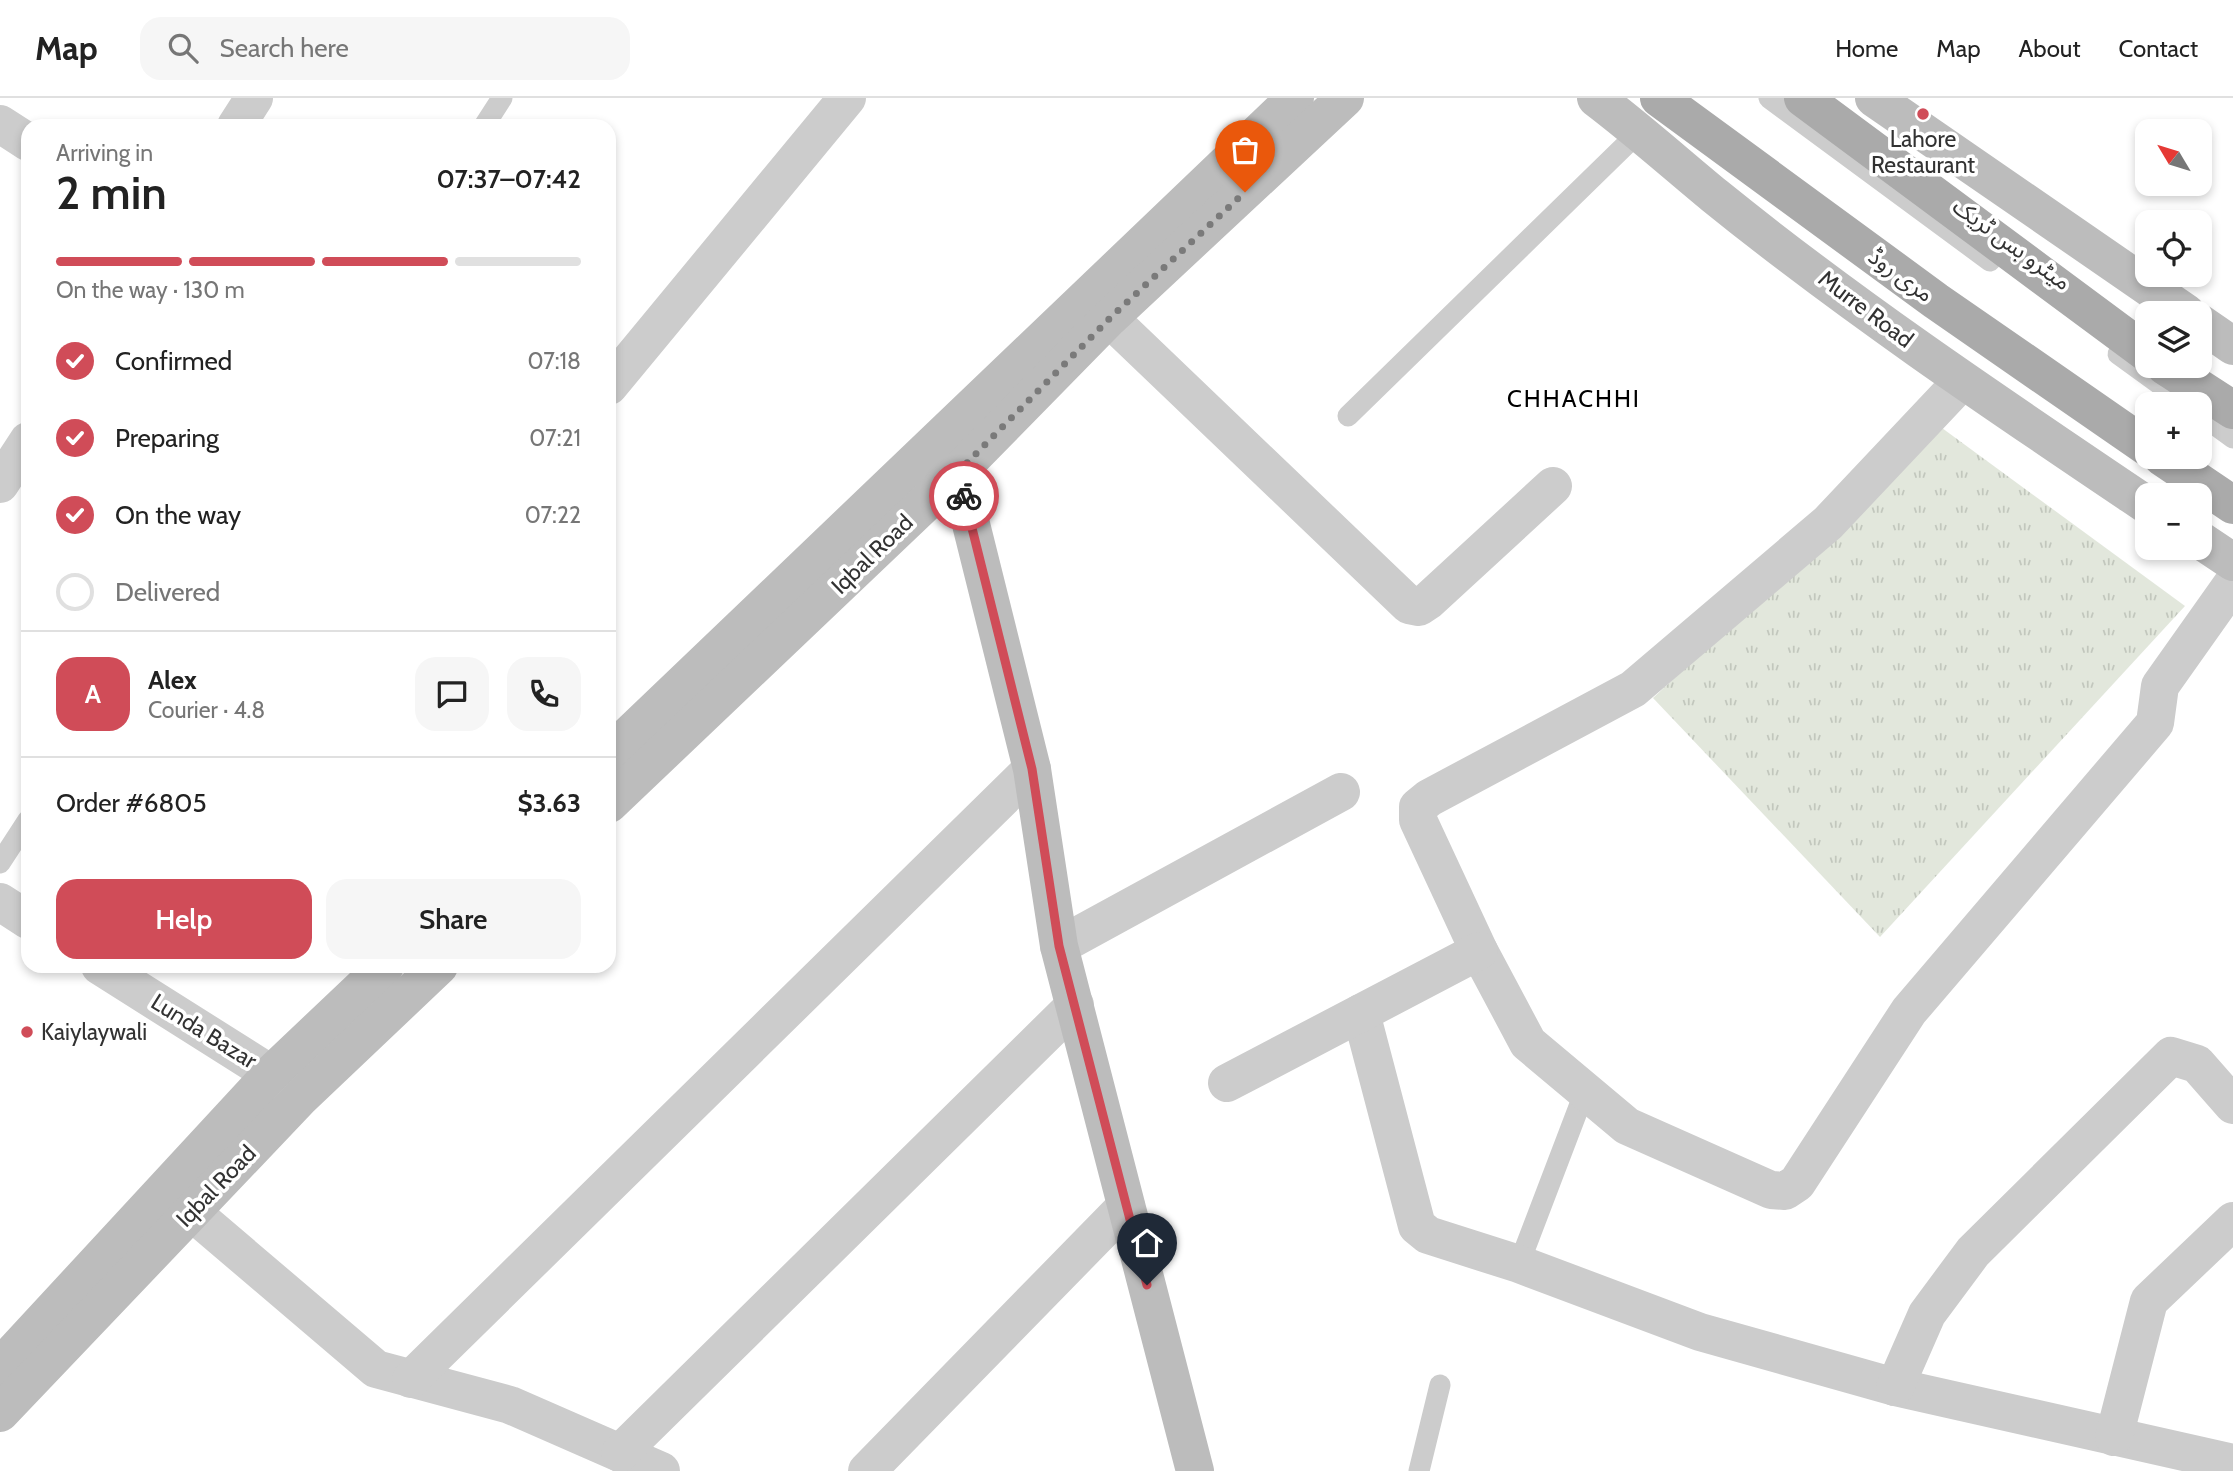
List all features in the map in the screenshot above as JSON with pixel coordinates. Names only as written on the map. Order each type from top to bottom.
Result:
[{"type":"main road","name":"مری روڈ","points":[[1658,98],[1936,301],[2135,439]]},
{"type":"main road","points":[[1778,99],[2135,345]]},
{"type":"main road","points":[[2184,378],[2233,410]]},
{"type":"main road","points":[[2180,469],[2233,505]]},
{"type":"street","points":[[240,119],[254,98]]},
{"type":"street","points":[[616,378],[847,98]]},
{"type":"street","points":[[1321,106],[1360,98]]},
{"type":"street","name":"Murre Road","points":[[1596,98],[1640,131],[1715,196],[1962,381],[2135,497]]},
{"type":"street","points":[[1874,98],[2169,301]]},
{"type":"street","name":"Iqbal Road","points":[[616,748],[1110,318],[1321,106]]},
{"type":"street","name":"Iqbal Road","points":[[616,797],[947,458],[1321,106]]},
{"type":"street","points":[[0,124],[21,138]]},
{"type":"street","points":[[1110,318],[1409,605],[1419,607],[1427,601],[1553,486]]},
{"type":"street","points":[[2212,331],[2233,346]]},
{"type":"street","points":[[1962,381],[1828,523],[1633,690],[1429,798],[1418,807],[1418,820],[1479,951],[1528,1043],[1627,1126],[1771,1190],[1785,1191],[1797,1183],[1909,1011],[2155,723],[2160,686],[2233,583]]},
{"type":"street","points":[[0,484],[21,452]]},
{"type":"street","points":[[947,458],[1032,769],[1059,946],[1195,1471]]},
{"type":"street","points":[[2212,548],[2233,562]]},
{"type":"street","points":[[411,1379],[1032,769]]},
{"type":"street","points":[[1059,946],[1341,792]]},
{"type":"street","points":[[0,902],[21,916]]},
{"type":"street","points":[[1227,1083],[1479,951]]},
{"type":"street","name":"Lunda Bazar","points":[[121,973],[271,1074]]},
{"type":"street","name":"Iqbal Road","points":[[0,1413],[178,1200],[271,1074],[378,973]]},
{"type":"street","name":"Iqbal Road","points":[[0,1367],[178,1200],[301,1097],[432,973]]},
{"type":"street","points":[[620,1453],[1075,1005]]},
{"type":"street","points":[[1361,1013],[1417,1226],[1428,1235],[1519,1264],[1700,1332],[1895,1387],[2233,1463]]},
{"type":"street","points":[[1895,1387],[1927,1314],[1973,1252],[2171,1056],[2197,1064],[2233,1105]]},
{"type":"street","points":[[178,1200],[376,1369],[510,1405],[661,1471]]},
{"type":"street","points":[[867,1471],[1126,1206]]},
{"type":"street","points":[[2114,1437],[2149,1301],[2233,1221]]},
{"type":"lane","points":[[488,119],[502,98]]},
{"type":"lane","name":"میٹرو بس ٹریک","points":[[1778,99],[2171,392]]},
{"type":"lane","points":[[1348,416],[1640,131]]},
{"type":"lane","points":[[2212,423],[2233,438]]},
{"type":"lane","points":[[0,863],[21,831]]},
{"type":"lane","points":[[1519,1264],[1585,1091]]},
{"type":"lane","points":[[1419,1471],[1440,1385]]},
{"type":"green space","points":[[1942,428],[2185,606],[1880,937],[1653,698]]},
{"type":"way so far","points":[[964,496],[958,472],[1110,318],[1245,192]]},
{"type":"place","name":"Lahore Restaurant","points":[[1923,114]]},
{"type":"place","name":"Kaiylaywali","points":[[27,1032]]},
{"type":"district","name":"CHHACHHI","points":[[1574,399]]},
{"type":"route","points":[[964,496],[1032,769],[1059,946],[1147,1285]]}]
